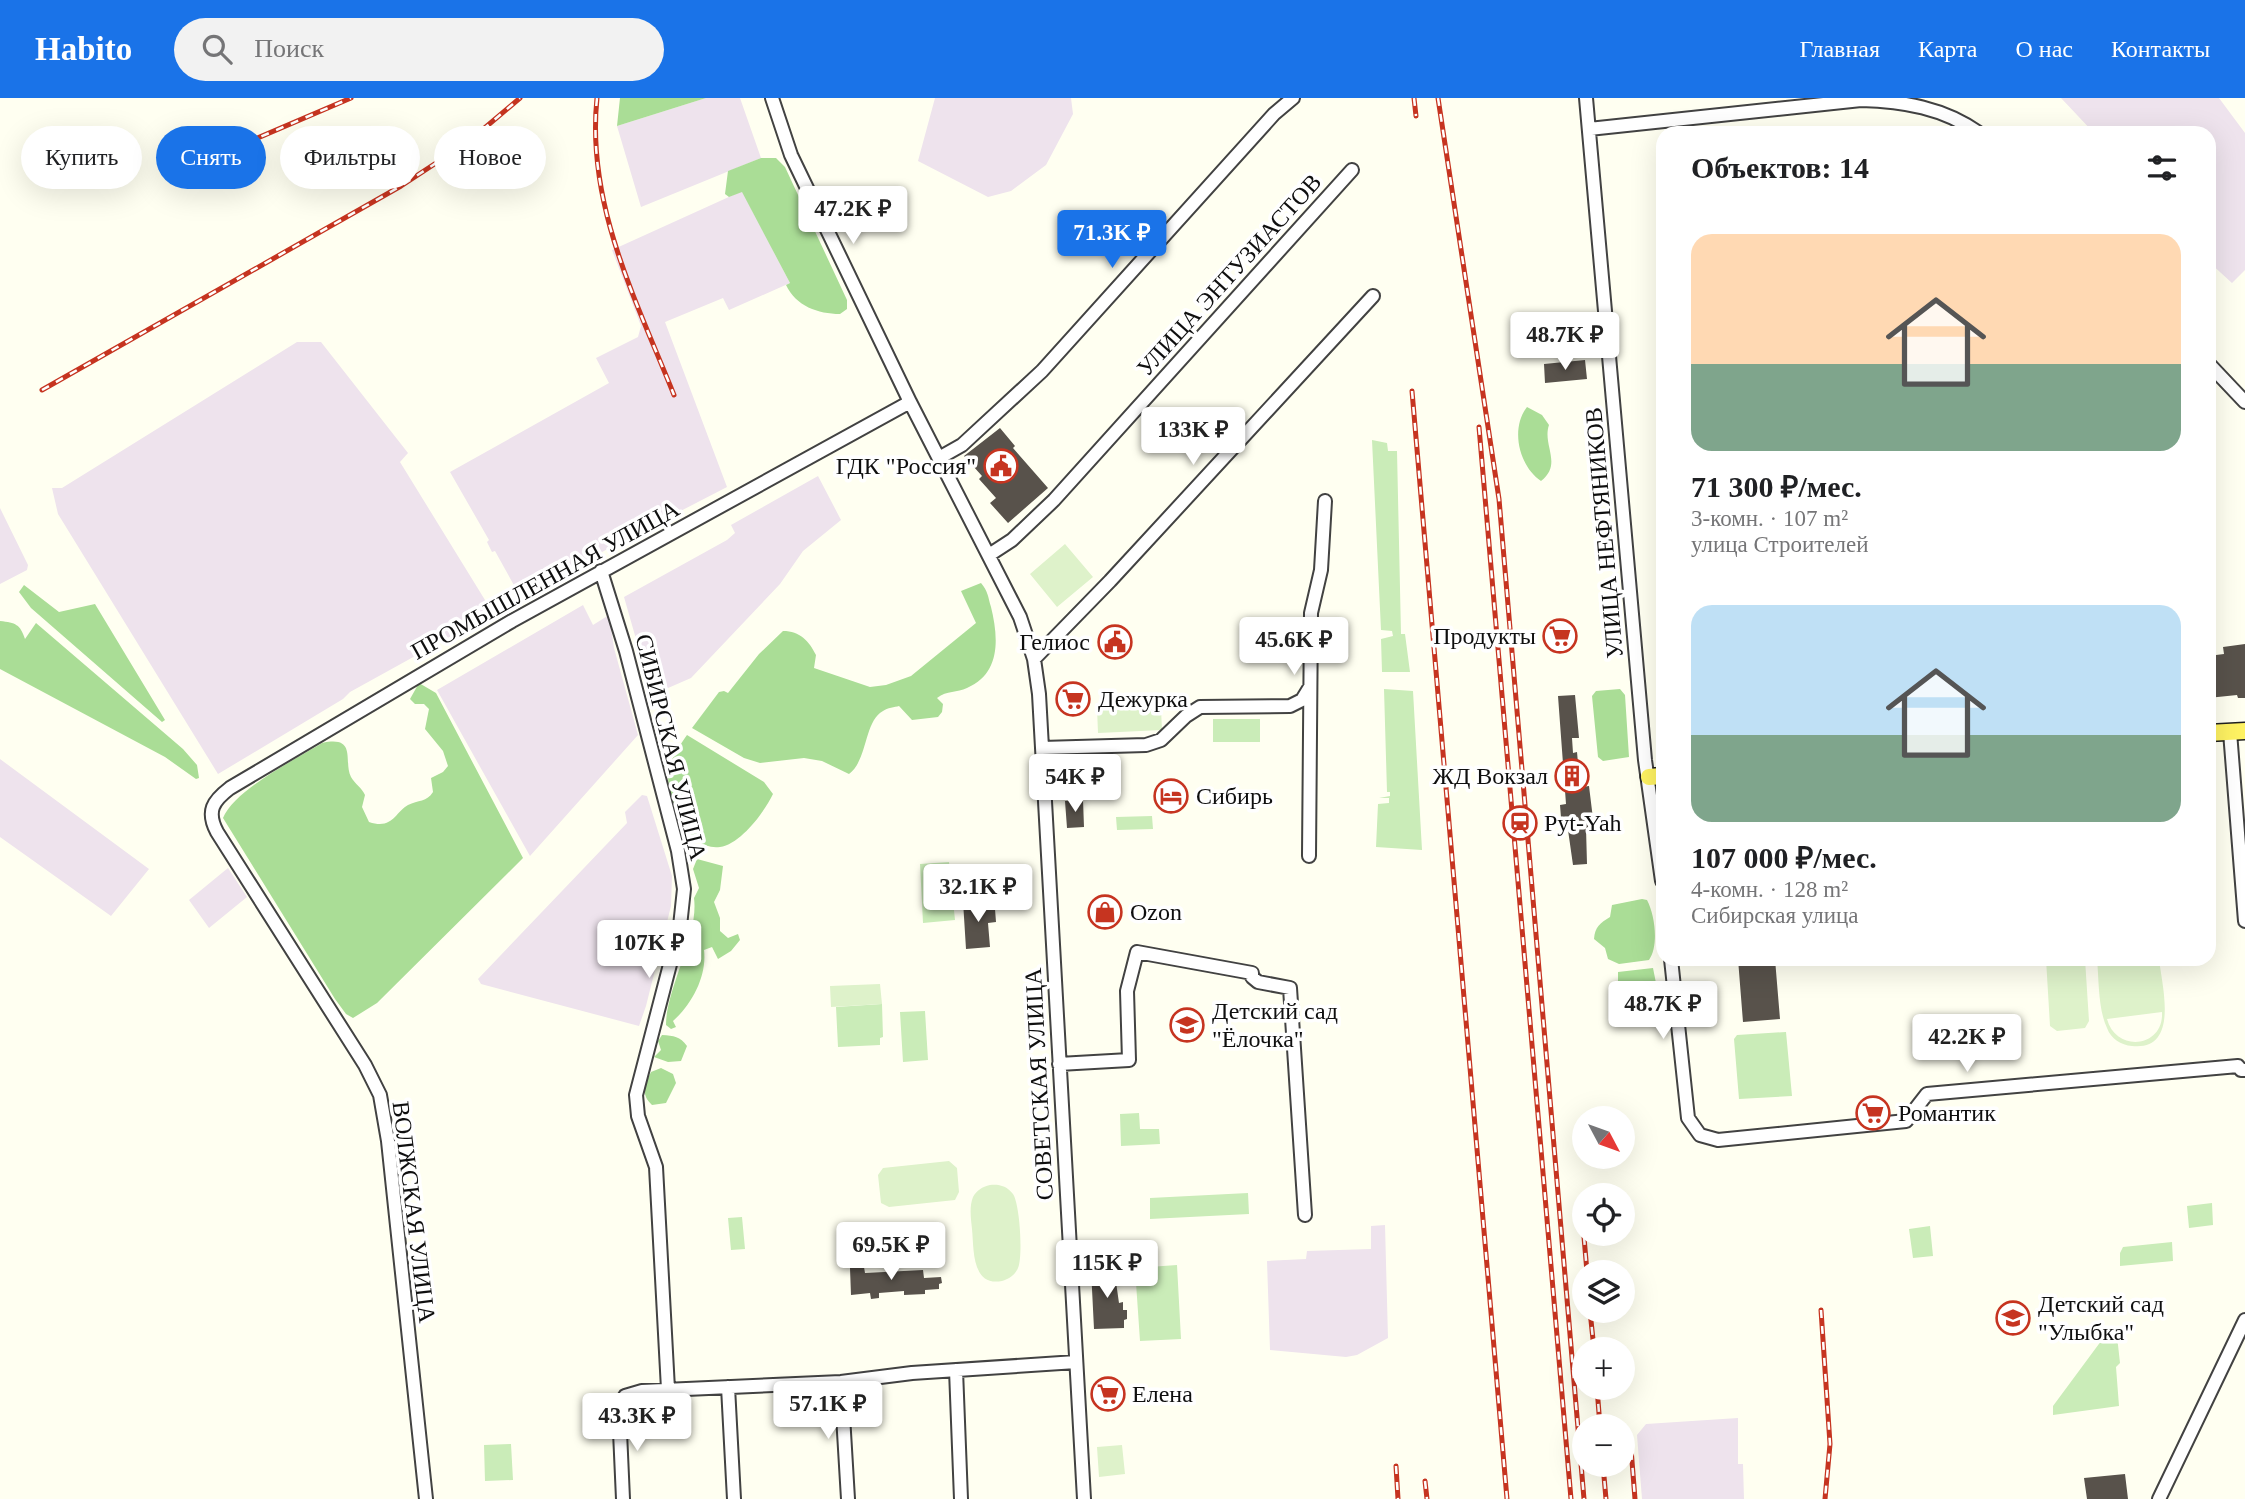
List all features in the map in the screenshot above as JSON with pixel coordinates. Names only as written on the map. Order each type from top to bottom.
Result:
[{"type":"main road","points":[[2216,732],[2238,731]]},
{"type":"street","name":"СОВЕТСКАЯ УЛИЦА","points":[[772,98],[791,155],[910,402],[1020,617],[1034,659],[1040,694],[1084,1499]]},
{"type":"street","points":[[939,458],[962,445],[1027,386],[1274,114],[1293,98]]},
{"type":"street","name":"УЛИЦА НЕФТЯНИКОВ","points":[[1586,98],[1626,562],[1656,777]]},
{"type":"street","points":[[1589,129],[1861,100],[1931,109],[1968,126]]},
{"type":"street","name":"УЛИЦА ЭНТУЗИАСТОВ","points":[[989,555],[1012,540],[1054,500],[1352,170]]},
{"type":"street","points":[[1034,659],[1101,592],[1373,296]]},
{"type":"street","points":[[2216,371],[2245,402]]},
{"type":"street","name":"ПРОМЫШЛЕННАЯ УЛИЦА","points":[[211,809],[216,799],[230,788],[406,682],[601,571],[910,402]]},
{"type":"street","points":[[1308,856],[1311,613],[1321,576],[1325,501]]},
{"type":"street","name":"СИБИРСКАЯ УЛИЦА","points":[[601,571],[626,651],[678,851],[684,889],[680,926],[636,1095],[638,1116],[656,1167],[668,1389]]},
{"type":"street","points":[[1042,748],[1153,744],[1200,707],[1290,706],[1302,699],[1311,686]]},
{"type":"street","points":[[2238,731],[2245,921]]},
{"type":"street","name":"ВОЛЖСКАЯ УЛИЦА","points":[[211,809],[210,817],[217,832],[365,1065],[380,1095],[388,1141],[426,1499]]},
{"type":"street","points":[[1059,1064],[1129,1060],[1127,991],[1138,952],[1252,973],[1252,977],[1258,982],[1290,988],[1305,1215]]},
{"type":"street","points":[[1672,966],[1688,1118],[1696,1131],[1713,1140],[1906,1121],[1927,1094],[2185,1069],[2238,1066],[2245,1070]]},
{"type":"street","points":[[2159,1499],[2245,1320]]},
{"type":"street","points":[[623,1499],[618,1409],[622,1399],[630,1394],[668,1389],[841,1382],[956,1370],[1076,1362]]},
{"type":"street","points":[[956,1370],[961,1499]]},
{"type":"street","points":[[841,1382],[848,1499]]},
{"type":"street","points":[[728,1387],[734,1499]]},
{"type":"shaded area","points":[[706,98],[740,98],[761,158],[641,207],[617,126]]},
{"type":"shaded area","points":[[935,98],[1071,98],[1073,114],[1046,165],[1011,191],[988,197],[918,161]]},
{"type":"shaded area","points":[[2061,98],[2219,98],[2245,133],[2245,270],[2232,283],[2216,268],[2216,126],[2087,126]]},
{"type":"shaded area","points":[[742,191],[790,283],[729,310],[723,298],[665,322],[727,487],[611,547],[521,598],[495,551],[492,552],[487,542],[489,540],[450,472],[609,383],[596,358],[638,337],[641,326],[612,250]]},
{"type":"shaded area","points":[[297,342],[321,342],[408,453],[400,462],[493,613],[350,692],[343,699],[218,774],[58,514],[52,488],[62,488]]},
{"type":"shaded area","points":[[818,476],[841,520],[803,551],[780,584],[691,678],[652,695],[624,597],[727,540],[735,533],[731,525]]},
{"type":"shaded area","points":[[0,508],[28,565],[27,570],[0,584]]},
{"type":"shaded area","points":[[583,605],[593,625],[609,615],[614,648],[638,735],[530,856],[437,690]]},
{"type":"shaded area","points":[[0,759],[149,869],[111,916],[0,837]]},
{"type":"shaded area","points":[[642,795],[647,796],[672,876],[671,906],[639,1026],[481,984],[478,979],[627,823],[625,812]]},
{"type":"shaded area","points":[[228,868],[247,897],[209,928],[189,900]]},
{"type":"shaded area","points":[[1385,1225],[1388,1338],[1357,1355],[1346,1357],[1270,1350],[1267,1261],[1306,1259],[1307,1251],[1371,1249],[1371,1226]]},
{"type":"shaded area","points":[[1738,1418],[1738,1464],[1743,1464],[1744,1499],[1642,1499],[1637,1435],[1646,1424]]},
{"type":"green space","points":[[620,98],[706,98],[617,126]]},
{"type":"green space","points":[[761,158],[776,158],[785,167],[847,300],[847,309],[840,314],[808,307],[790,292],[786,285],[790,283],[742,192],[729,197],[725,194],[728,171]]},
{"type":"green space","points":[[1527,407],[1542,415],[1549,425],[1551,468],[1541,481],[1527,466],[1519,447],[1519,426]]},
{"type":"green space","points":[[1372,440],[1387,443],[1388,451],[1397,451],[1401,634],[1405,634],[1410,672],[1382,672],[1381,639],[1393,636],[1392,631],[1381,630]]},
{"type":"green space","points":[[1065,544],[1093,577],[1057,607],[1030,574]]},
{"type":"green space","points":[[981,583],[988,594],[996,641],[992,663],[986,673],[967,688],[937,698],[943,704],[938,717],[912,720],[899,706],[883,711],[872,723],[860,760],[849,774],[822,761],[804,758],[760,763],[744,758],[692,728],[719,692],[728,693],[759,654],[783,631],[799,635],[807,641],[816,655],[814,668],[870,687],[886,685],[911,676],[976,623],[961,591]]},
{"type":"green space","points":[[24,585],[59,612],[95,604],[165,720],[162,722],[31,608],[19,592]]},
{"type":"green space","points":[[0,621],[17,625],[25,639],[36,623],[183,749],[197,765],[199,778],[196,779],[165,757],[0,669]]},
{"type":"green space","points":[[419,683],[436,693],[523,858],[377,1003],[353,1018],[346,1014],[335,999],[223,818],[229,807],[252,786],[322,743],[341,743],[345,746],[351,777],[365,795],[362,807],[369,822],[388,822],[408,805],[428,798],[433,792],[431,778],[448,766],[443,751],[425,729],[429,709],[410,699]]},
{"type":"green space","points":[[1384,689],[1413,691],[1422,850],[1376,847],[1378,804],[1389,803],[1389,798],[1379,798],[1390,796],[1390,792],[1387,792]]},
{"type":"green space","points":[[1620,689],[1625,695],[1629,757],[1603,761],[1598,757],[1592,696],[1596,691]]},
{"type":"green space","points":[[1097,708],[1161,709],[1162,730],[1098,733]]},
{"type":"green space","points":[[1213,719],[1260,719],[1260,742],[1213,742]]},
{"type":"green space","points":[[687,735],[764,782],[773,794],[751,826],[728,845],[708,846],[698,841],[680,820],[674,806],[668,780],[669,769],[674,755]]},
{"type":"green space","points":[[1152,816],[1153,829],[1117,830],[1116,817]]},
{"type":"green space","points":[[697,859],[723,866],[720,890],[714,902],[720,918],[720,931],[728,938],[738,934],[740,940],[731,951],[718,959],[712,947],[704,950],[701,979],[687,1006],[673,1021],[676,1027],[671,1029],[666,1025],[667,1010],[692,929],[694,898],[699,888],[693,869]]},
{"type":"green space","points":[[949,862],[955,920],[923,923],[920,864]]},
{"type":"green space","points":[[1647,900],[1654,922],[1654,947],[1649,960],[1619,964],[1608,959],[1605,948],[1594,939],[1597,928],[1610,917],[1612,905]]},
{"type":"green space","points":[[2046,966],[2085,966],[2089,1021],[2085,1028],[2057,1031],[2050,1026]]},
{"type":"green space","points":[[2097,966],[2160,966],[2165,1014],[2157,1038],[2147,1045],[2132,1046],[2120,1043],[2107,1028],[2099,994]],"holes":[[[2162,1012],[2161,1024],[2156,1033],[2139,1042],[2129,1041],[2112,1030],[2107,1019]]]},
{"type":"green space","points":[[1653,968],[1656,983],[1623,986],[1618,982],[1618,972]]},
{"type":"green space","points":[[880,984],[882,1004],[831,1007],[830,986]]},
{"type":"green space","points":[[882,1004],[883,1037],[880,1038],[880,1045],[838,1047],[836,1007]]},
{"type":"green space","points":[[925,1011],[928,1060],[903,1062],[900,1012]]},
{"type":"green space","points":[[1786,1032],[1792,1096],[1739,1099],[1734,1039],[1737,1035]]},
{"type":"green space","points":[[662,1035],[676,1037],[687,1046],[681,1061],[668,1062],[654,1057],[661,1050],[658,1041]]},
{"type":"green space","points":[[661,1068],[673,1074],[676,1083],[666,1103],[652,1105],[646,1097],[646,1085],[651,1072]]},
{"type":"green space","points":[[1139,1113],[1140,1129],[1159,1129],[1160,1144],[1121,1146],[1120,1114]]},
{"type":"green space","points":[[949,1161],[957,1168],[959,1192],[955,1200],[889,1207],[881,1203],[878,1175],[883,1168]]},
{"type":"green space","points":[[990,1185],[1003,1186],[1013,1194],[1019,1219],[1020,1262],[1015,1273],[1002,1281],[985,1278],[979,1272],[974,1255],[972,1201],[978,1191]]},
{"type":"green space","points":[[1248,1193],[1249,1214],[1150,1219],[1150,1198]]},
{"type":"green space","points":[[2212,1203],[2213,1225],[2189,1228],[2187,1206]]},
{"type":"green space","points":[[742,1217],[745,1249],[731,1250],[728,1218]]},
{"type":"green space","points":[[1930,1226],[1933,1256],[1913,1258],[1909,1229]]},
{"type":"green space","points":[[2172,1242],[2173,1261],[2120,1266],[2123,1247]]},
{"type":"green space","points":[[1177,1265],[1181,1339],[1140,1341],[1135,1268]]},
{"type":"green space","points":[[2107,1333],[2117,1336],[2120,1363],[2116,1367],[2119,1406],[2053,1415],[2053,1406]]},
{"type":"green space","points":[[511,1444],[513,1480],[485,1481],[484,1445]]},
{"type":"green space","points":[[1122,1445],[1125,1474],[1099,1477],[1097,1447]]},
{"type":"building","points":[[1585,360],[1587,379],[1545,383],[1544,364]]},
{"type":"building","name":"ГДК \"Россия\"","points":[[1000,428],[1015,446],[1013,448],[1048,488],[1008,523],[990,503],[996,498],[979,479],[982,476],[964,456]]},
{"type":"building","points":[[2245,644],[2245,698],[2238,698],[2237,695],[2216,697],[2216,655],[2224,654],[2223,647]]},
{"type":"building","name":"ЖД Вокзал","points":[[1575,695],[1579,738],[1572,738],[1573,753],[1577,752],[1580,763],[1582,787],[1589,786],[1594,827],[1586,828],[1587,864],[1573,865],[1568,830],[1562,830],[1560,805],[1566,804],[1558,696]]},
{"type":"building","points":[[1083,800],[1084,827],[1067,828],[1065,801]]},
{"type":"building","points":[[986,900],[987,910],[995,909],[996,922],[988,923],[990,947],[966,949],[963,901]]},
{"type":"building","points":[[1739,966],[1776,966],[1780,1019],[1743,1022]]},
{"type":"building","points":[[864,1267],[865,1273],[923,1270],[924,1278],[941,1277],[942,1283],[939,1284],[939,1289],[925,1290],[925,1294],[904,1295],[904,1291],[879,1293],[879,1298],[871,1299],[870,1293],[851,1295],[850,1268]]},
{"type":"building","points":[[1114,1268],[1119,1303],[1123,1302],[1123,1310],[1127,1310],[1127,1319],[1124,1320],[1124,1328],[1094,1329],[1091,1269]]},
{"type":"building","points":[[2125,1474],[2128,1499],[2087,1499],[2084,1478]]},
{"type":"railway","points":[[266,134],[351,98]]},
{"type":"railway","points":[[42,390],[401,186],[468,142],[520,98]]},
{"type":"railway","points":[[597,98],[599,176],[607,214],[630,287],[674,395]]},
{"type":"railway","points":[[1414,98],[1416,116]]},
{"type":"railway","points":[[1438,98],[1499,499],[1584,1499]]},
{"type":"railway","points":[[1412,391],[1507,1499]]},
{"type":"railway","points":[[1479,427],[1571,1499]]},
{"type":"railway","points":[[1585,1246],[1586,1260]]},
{"type":"railway","points":[[1821,1310],[1830,1444],[1825,1499]]},
{"type":"railway","points":[[1591,1323],[1593,1337]]},
{"type":"railway","points":[[1598,1400],[1599,1414]]},
{"type":"railway","points":[[1396,1466],[1398,1499]]},
{"type":"railway","points":[[1604,1477],[1606,1499]]},
{"type":"railway","points":[[1633,1477],[1635,1499]]},
{"type":"railway","points":[[1425,1481],[1427,1499]]},
{"type":"place","name":"ГДК \"Россия\"","points":[[1001,466]]},
{"type":"place","name":"Продукты","points":[[1560,636]]},
{"type":"place","name":"Гелиос","points":[[1115,642]]},
{"type":"place","name":"Дежурка","points":[[1073,699]]},
{"type":"place","name":"ЖД Вокзал","points":[[1572,776]]},
{"type":"place","name":"Сибирь","points":[[1171,796]]},
{"type":"place","name":"Pyt-Yah","points":[[1520,823]]},
{"type":"place","name":"Ozon","points":[[1105,912]]},
{"type":"place","name":"Детский сад \"Ёлочка\"","points":[[1187,1025]]},
{"type":"place","name":"Романтик","points":[[1873,1113]]},
{"type":"place","name":"Детский сад \"Улыбка\"","points":[[2013,1318]]},
{"type":"place","name":"Елена","points":[[1108,1394]]}]
